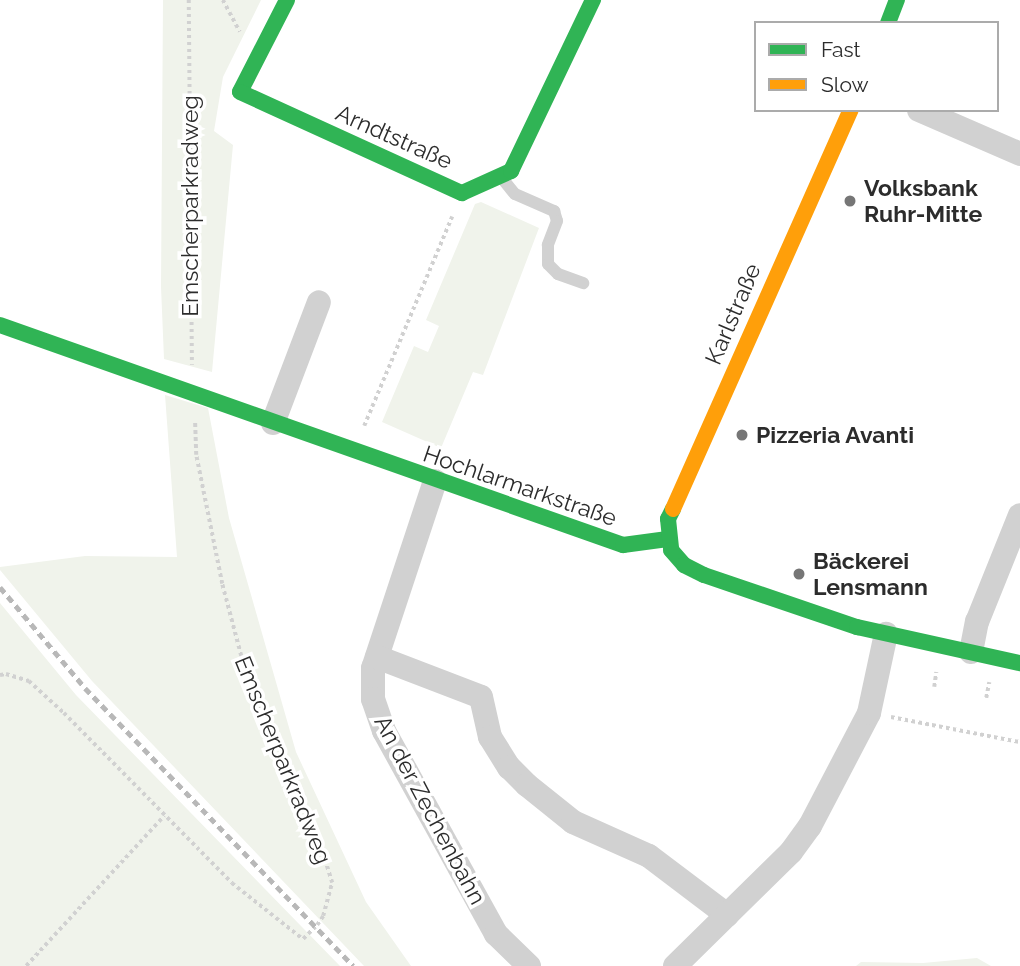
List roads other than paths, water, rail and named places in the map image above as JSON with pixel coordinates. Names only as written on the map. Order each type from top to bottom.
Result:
[{"type":"street","name":"Arndtstraße","points":[[288,0],[240,92],[462,192],[511,171],[593,0]]},
{"type":"street","points":[[889,21],[897,0]]},
{"type":"street","name":"Karlstraße","points":[[668,539],[668,519],[849,112]]},
{"type":"street","points":[[924,112],[1020,154]]},
{"type":"street","points":[[273,423],[319,302]]},
{"type":"street","name":"Hochlarmarkstraße","points":[[0,326],[623,545],[668,539]]},
{"type":"street","name":"An der Zechenbahn","points":[[435,481],[371,682],[384,731],[496,934],[529,966]]},
{"type":"street","points":[[971,652],[977,622],[1020,515]]},
{"type":"street","points":[[668,539],[676,558],[691,570],[857,627],[1020,663]]},
{"type":"street","points":[[675,966],[791,852],[810,827],[869,713],[886,634]]},
{"type":"street","points":[[377,657],[481,697],[490,737],[509,767],[527,785],[573,822],[649,856],[727,915]]},
{"type":"lane","points":[[500,176],[515,194],[554,211],[557,221],[548,246],[548,264],[558,274],[583,283]]},
{"type":"railway","points":[[0,587],[85,688],[353,966]]},
{"type":"place","name":"Volksbank Ruhr-Mitte","points":[[850,201]]},
{"type":"place","name":"Pizzeria Avanti","points":[[742,435]]},
{"type":"place","name":"Bäckerei Lensmann","points":[[799,574]]}]
